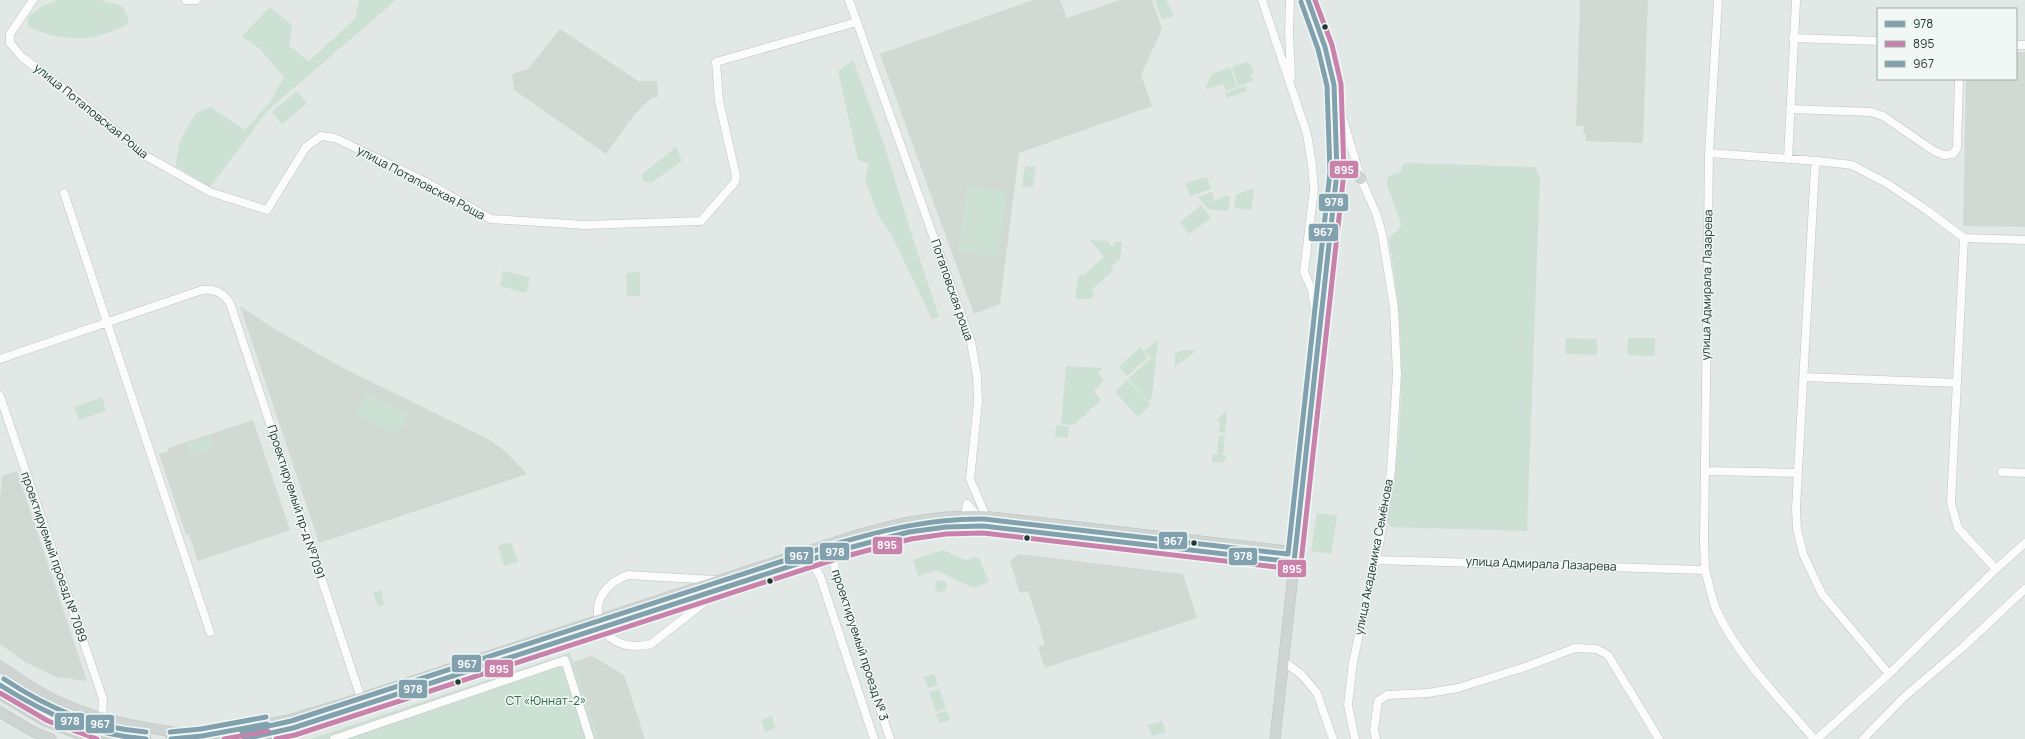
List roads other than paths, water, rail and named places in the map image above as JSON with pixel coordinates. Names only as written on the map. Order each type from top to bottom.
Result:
[{"type":"main road","name":"улица Академика Семёнова","points":[[1274,739],[1336,172],[1336,96],[1325,47],[1308,0]]},
{"type":"main road","points":[[1336,172],[1347,169],[1353,170],[1361,179]]},
{"type":"main road","points":[[244,739],[293,728],[719,585],[885,527],[930,518],[964,521],[1018,530],[1294,557]]},
{"type":"main road","points":[[719,585],[801,563],[904,532],[938,527],[964,521]]},
{"type":"main road","points":[[171,739],[202,736],[289,720],[600,624]]},
{"type":"main road","points":[[0,666],[48,696],[102,718],[144,728],[202,736]]},
{"type":"main road","points":[[0,685],[44,712],[77,726],[106,734],[146,739]]},
{"type":"main road","points":[[0,694],[45,721],[91,739]]},
{"type":"main road","points":[[0,712],[32,731],[51,739]]},
{"type":"street","points":[[186,0],[196,0]]},
{"type":"street","name":"Потаповская роща","points":[[849,0],[964,321],[975,361],[978,402],[970,479],[992,530],[967,504],[964,521]]},
{"type":"street","points":[[1262,0],[1307,134],[1314,189],[1304,272],[1314,300],[1318,342]]},
{"type":"street","points":[[1290,0],[1289,32],[1291,86]]},
{"type":"street","name":"улица Адмирала Лазарева","points":[[1718,0],[1709,153],[1704,540],[1706,570],[1716,608],[1734,640],[1755,668],[1816,739]]},
{"type":"street","name":"улица Потаповская Роща","points":[[32,1],[10,34],[10,43],[22,57],[83,103],[146,156],[210,192],[267,210],[306,147],[321,136],[335,138],[396,168],[491,219],[584,225],[701,221],[735,182],[736,176],[719,101],[716,62],[857,22]]},
{"type":"street","points":[[1788,158],[1796,1]]},
{"type":"street","points":[[1274,35],[1278,39],[1284,39],[1289,32]]},
{"type":"street","points":[[1793,38],[1877,41]]},
{"type":"street","points":[[1790,109],[1871,112],[1883,116],[1934,151],[1944,155],[1953,154],[1957,148],[1959,80]]},
{"type":"street","name":"улица Академика Семёнова","points":[[1336,96],[1361,179],[1376,213],[1388,264],[1394,308],[1397,374],[1392,471],[1376,560],[1362,613],[1348,705],[1355,739]]},
{"type":"street","points":[[1709,153],[1788,158],[1852,165],[1888,184],[1964,238],[2025,240]]},
{"type":"street","points":[[1817,161],[1815,168],[1798,473],[1797,529],[1803,554],[1822,594],[1889,674]]},
{"type":"street","points":[[64,193],[210,632]]},
{"type":"street","points":[[1964,238],[1951,503],[1958,528],[1996,569]]},
{"type":"street","name":"Проектируемый пр-д №7091","points":[[107,322],[207,290],[220,292],[226,298],[231,306],[361,698]]},
{"type":"street","points":[[0,358],[107,322]]},
{"type":"street","points":[[1804,377],[1957,383]]},
{"type":"street","name":"проектируемый проезд № 7089","points":[[0,396],[103,698],[102,718]]},
{"type":"street","points":[[1705,471],[1798,473]]},
{"type":"street","points":[[2002,472],[2025,473]]},
{"type":"street","points":[[1816,739],[1889,674],[1996,569],[2025,543]]},
{"type":"street","name":"проектируемый проезд № 3","points":[[837,551],[834,557],[835,571],[890,739]]},
{"type":"street","name":"улица Адмирала Лазарева","points":[[1376,560],[1706,570]]},
{"type":"street","name":"проектируемый проезд № 3","points":[[801,563],[813,565],[820,576],[874,739]]},
{"type":"street","points":[[628,575],[719,585],[651,644],[624,646],[615,642],[600,624],[599,602],[602,593],[608,585],[617,579],[628,575]]},
{"type":"street","points":[[1863,739],[1904,696],[1963,647],[2025,589]]},
{"type":"street","points":[[1376,739],[1374,730],[1378,701],[1387,695],[1428,693],[1458,688],[1528,666],[1575,648],[1597,648],[1608,655],[1659,739]]},
{"type":"street","points":[[334,739],[565,660],[590,739]]},
{"type":"street","points":[[1283,661],[1309,682],[1317,693],[1333,739]]},
{"type":"park label","name":"СТ «Юннат-2»","points":[[546,701]]}]
